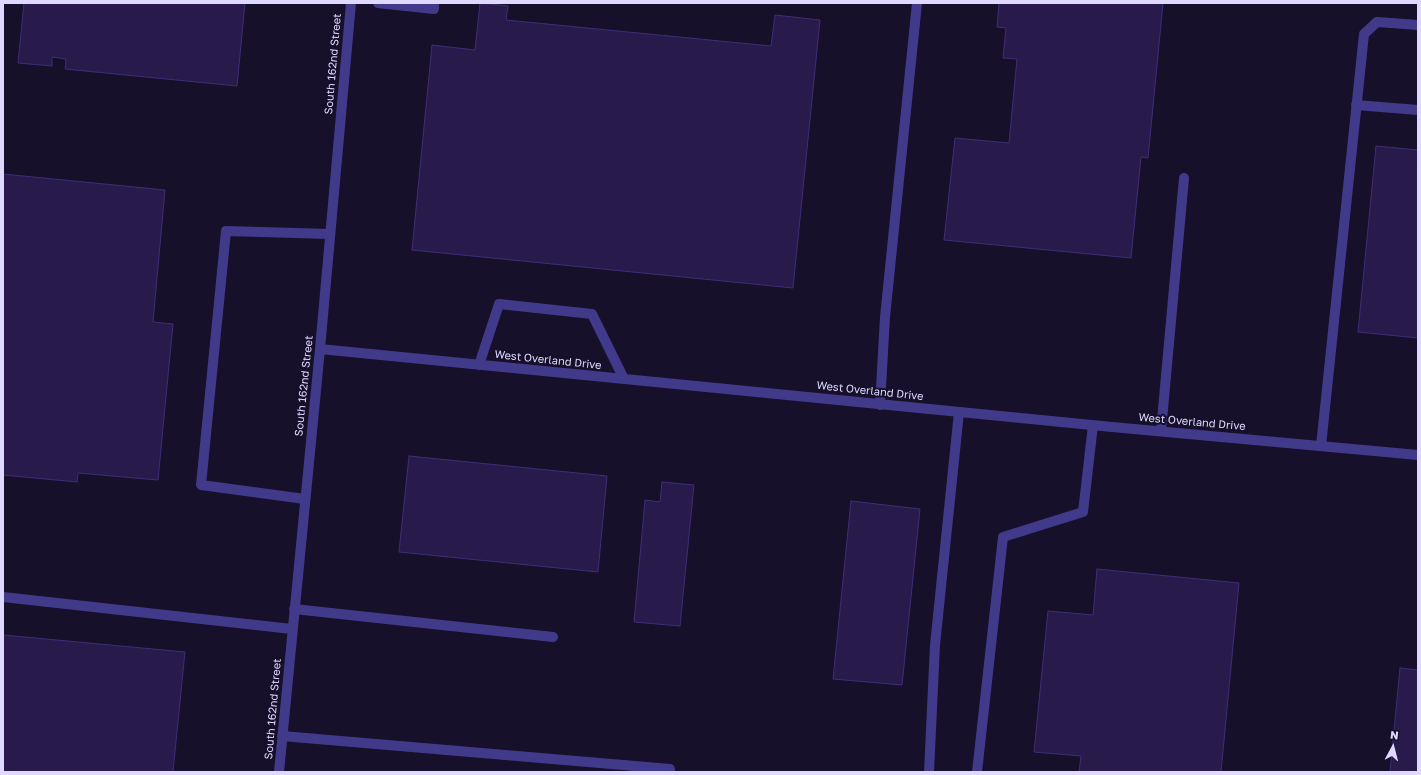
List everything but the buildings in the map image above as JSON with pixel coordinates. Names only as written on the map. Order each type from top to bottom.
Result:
[{"type":"street","name":"South 162nd Street","points":[[279,772],[320,349],[351,3]]},
{"type":"street","points":[[378,3],[434,9],[434,3]]},
{"type":"street","points":[[880,404],[885,318],[917,3]]},
{"type":"street","points":[[1321,446],[1364,34],[1377,22],[1418,25]]},
{"type":"street","points":[[1356,105],[1418,110]]},
{"type":"street","points":[[1161,431],[1184,178]]},
{"type":"street","points":[[305,499],[201,485],[226,231],[330,234]]},
{"type":"street","points":[[479,365],[499,304],[592,314],[624,379]]},
{"type":"street","name":"West Overland Drive","points":[[320,349],[1093,425],[1418,455]]},
{"type":"street","points":[[929,772],[935,645],[959,412]]},
{"type":"street","points":[[977,772],[1003,537],[1083,512],[1093,425]]},
{"type":"street","points":[[3,597],[292,629]]},
{"type":"street","points":[[294,609],[553,637]]},
{"type":"street","points":[[282,736],[670,769]]}]
